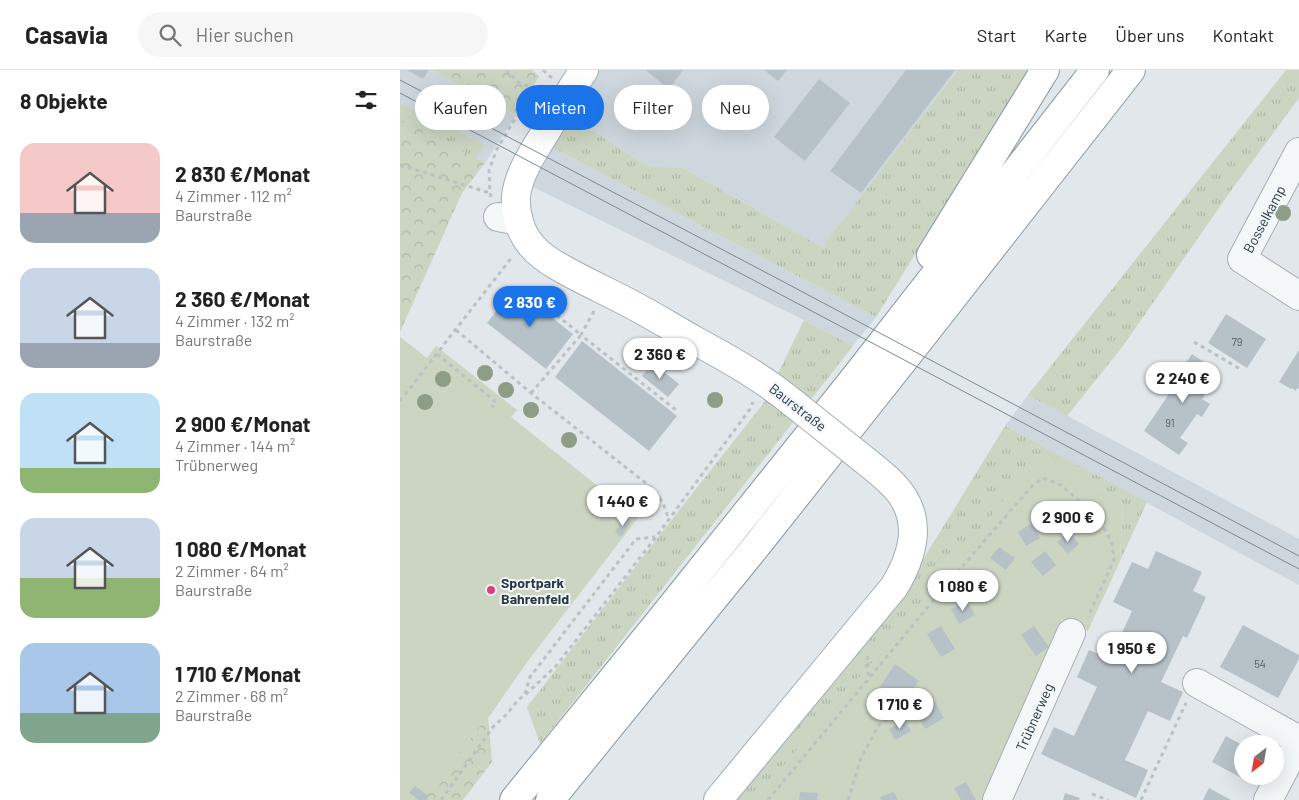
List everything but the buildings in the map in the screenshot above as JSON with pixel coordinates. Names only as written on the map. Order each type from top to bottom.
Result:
[{"type":"main road","name":"Baurstraße","points":[[574,85],[584,70]]},
{"type":"main road","points":[[853,380],[1045,70]]},
{"type":"main road","points":[[514,800],[853,380],[1095,70]]},
{"type":"main road","points":[[550,800],[928,331],[1131,70]]},
{"type":"main road","name":"Baurstraße","points":[[547,130],[525,167],[516,196],[516,207],[502,210],[532,246],[546,259],[590,284],[624,300],[764,380],[867,462],[893,485],[903,497],[908,507],[911,519],[912,549],[904,570],[894,587],[718,800]]},
{"type":"street","name":"Bosselkamp","points":[[1299,152],[1242,259],[1299,296]]},
{"type":"street","name":"Trübnerweg","points":[[997,800],[1071,633]]},
{"type":"street","points":[[1197,683],[1299,741],[1268,800]]},
{"type":"path","points":[[506,70],[518,82],[526,85]]},
{"type":"path","points":[[502,210],[489,170],[497,149],[516,117]]},
{"type":"path","points":[[400,165],[502,210]]},
{"type":"path","points":[[400,401],[515,253]]},
{"type":"path","points":[[531,393],[581,334],[598,304]]},
{"type":"path","points":[[543,310],[546,306],[676,410]]},
{"type":"path","points":[[456,330],[531,393],[647,484],[660,497],[666,507],[668,519]]},
{"type":"path","points":[[1194,342],[1242,370]]},
{"type":"path","points":[[437,354],[496,402],[492,407]]},
{"type":"path","points":[[441,800],[493,727],[518,700],[556,666],[656,536],[750,409],[753,402],[752,395]]},
{"type":"path","points":[[768,800],[948,582],[1042,478],[1061,485],[1085,506],[1106,531],[1112,544],[1114,560],[1081,631],[1071,633]]},
{"type":"path","points":[[628,510],[647,484]]},
{"type":"path","points":[[525,695],[530,677],[636,538],[656,536]]},
{"type":"path","points":[[1141,800],[1197,683]]},
{"type":"path","points":[[848,800],[861,758],[879,725],[908,707]]},
{"type":"path","points":[[1092,794],[1108,800]]},
{"type":"shaded area","points":[[400,70],[432,70],[460,85],[415,85],[415,127],[400,119]]},
{"type":"shaded area","points":[[597,70],[958,70],[822,247],[683,168],[647,166],[592,130],[604,130],[604,85],[589,85]]},
{"type":"shaded area","points":[[506,110],[516,115],[485,163],[421,130],[506,130]]},
{"type":"shaded area","points":[[553,148],[876,317],[853,346],[531,186]]},
{"type":"shaded area","points":[[1028,395],[1299,539],[1299,585],[1005,426]]},
{"type":"green space","points":[[432,70],[532,70],[539,76],[534,85],[516,85],[516,115],[506,110],[506,85],[460,85]]},
{"type":"green space","points":[[958,70],[1030,70],[876,317],[553,148],[563,130],[592,130],[647,166],[683,168],[822,247]]},
{"type":"green space","points":[[1286,70],[1299,70],[1299,98],[1235,185],[1123,346],[1067,416],[1028,395]]},
{"type":"green space","points":[[400,103],[415,110],[415,130],[455,130],[485,145],[460,181],[400,159]]},
{"type":"green space","points":[[400,119],[415,127],[415,130],[421,130],[485,163],[462,193],[400,332]]},
{"type":"green space","points":[[804,320],[853,346],[540,744],[527,707],[763,404]]},
{"type":"green space","name":"Sportpark Bahrenfeld","points":[[400,337],[427,358],[436,346],[517,410],[511,417],[638,518],[527,662],[489,717],[478,728],[422,800],[400,800]]},
{"type":"green space","points":[[1005,426],[1147,502],[1120,561],[1123,503],[1039,454],[942,581],[754,800],[729,800],[908,584]]},
{"type":"green space","points":[[1039,454],[1123,503],[1120,561],[1088,631],[1062,619],[984,800],[754,800],[942,581]]},
{"type":"green space","points":[[488,717],[492,762],[463,800],[422,800],[478,728]]},
{"type":"tram line","points":[[400,80],[1299,556]]},
{"type":"tram line","points":[[400,93],[1299,569]]},
{"type":"place","name":"Sportpark Bahrenfeld","points":[[491,590]]}]
